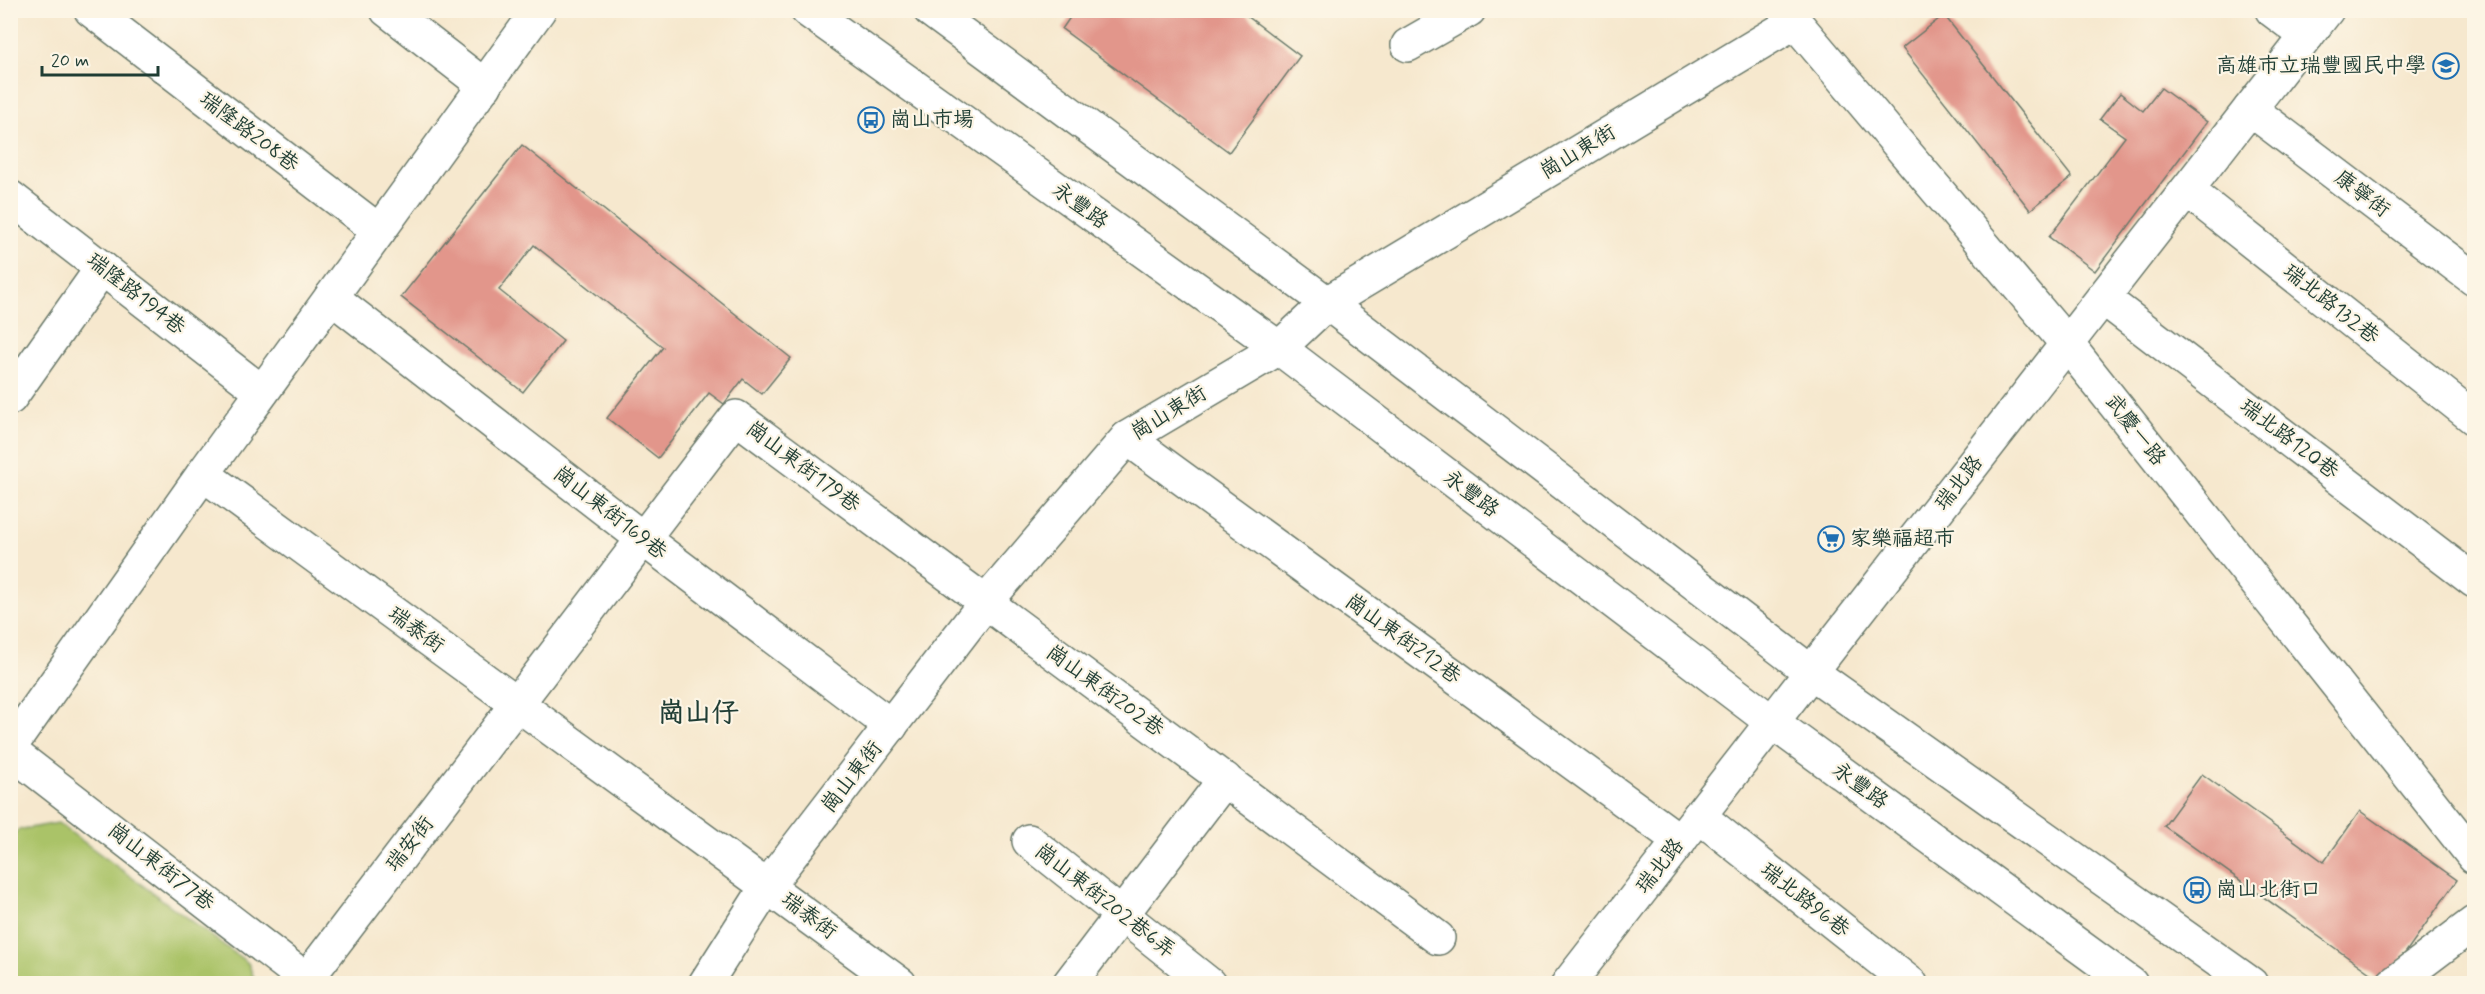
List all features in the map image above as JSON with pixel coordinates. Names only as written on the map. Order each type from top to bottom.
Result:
[{"type":"street","name":"瑞隆路208巷","points":[[91,10],[379,231]]},
{"type":"street","points":[[387,10],[484,86]]},
{"type":"street","points":[[10,749],[203,474],[539,10]]},
{"type":"street","points":[[930,10],[1327,303],[1811,672],[2251,984]]},
{"type":"street","points":[[1408,45],[1469,10]]},
{"type":"street","points":[[2272,10],[2317,23]]},
{"type":"street","name":"永豐路","points":[[815,13],[1278,348],[1772,722],[2131,984]]},
{"type":"street","name":"崗山東街","points":[[705,984],[768,885],[985,603],[1127,438],[1278,348],[1327,303],[1790,16]]},
{"type":"street","name":"武慶一路","points":[[1790,16],[2067,344],[2475,857]]},
{"type":"street","name":"瑞北路","points":[[1577,981],[1689,829],[2317,23]]},
{"type":"street","name":"康寧街","points":[[2250,109],[2475,279]]},
{"type":"street","name":"瑞北路132巷","points":[[2187,190],[2475,418]]},
{"type":"street","name":"瑞隆路194巷","points":[[10,197],[262,392]]},
{"type":"street","points":[[10,398],[102,268]]},
{"type":"street","name":"崗山東街169巷","points":[[331,297],[642,538],[891,726]]},
{"type":"street","name":"瑞北路120巷","points":[[2103,298],[2475,581]]},
{"type":"street","name":"崗山東街179巷","points":[[518,704],[736,417],[985,603]]},
{"type":"street","name":"崗山東街212巷","points":[[1127,438],[1689,829]]},
{"type":"street","name":"瑞泰街","points":[[203,474],[768,885],[881,978]]},
{"type":"street","name":"崗山東街202巷","points":[[985,603],[1438,938]]},
{"type":"street","name":"瑞安街","points":[[307,982],[518,704]]},
{"type":"street","name":"崗山東街77巷","points":[[10,749],[307,982]]},
{"type":"street","points":[[1069,984],[1225,780]]},
{"type":"street","name":"瑞北路96巷","points":[[1689,829],[1911,984]]},
{"type":"street","name":"崗山東街202巷6弄","points":[[1029,841],[1209,984]]},
{"type":"street","points":[[2393,984],[2475,923]]},
{"type":"green space","points":[[58,823],[248,963],[256,983],[11,983],[11,838],[18,830]]},
{"type":"building","points":[[1075,10],[1239,10],[1300,56],[1229,152],[1062,29]]},
{"type":"building","points":[[1944,15],[2072,177],[2030,210],[1902,48]]},
{"type":"building","points":[[2161,88],[2207,122],[2095,271],[2049,237],[2125,137],[2100,119],[2120,93],[2143,111]]},
{"type":"building","points":[[522,145],[791,358],[762,394],[743,379],[724,404],[709,393],[658,458],[607,418],[663,347],[534,245],[499,290],[563,341],[523,392],[401,297]]},
{"type":"building","points":[[2202,774],[2324,862],[2360,811],[2457,880],[2384,983],[2164,826]]},
{"type":"place","name":"高雄市立瑞豐國民中學","points":[[2446,66]]},
{"type":"place","name":"崗山市場","points":[[871,120]]},
{"type":"place","name":"家樂福超市","points":[[1831,539]]},
{"type":"place","name":"崗山北街口","points":[[2197,890]]},
{"type":"district","name":"崗山仔","points":[[698,713]]}]
